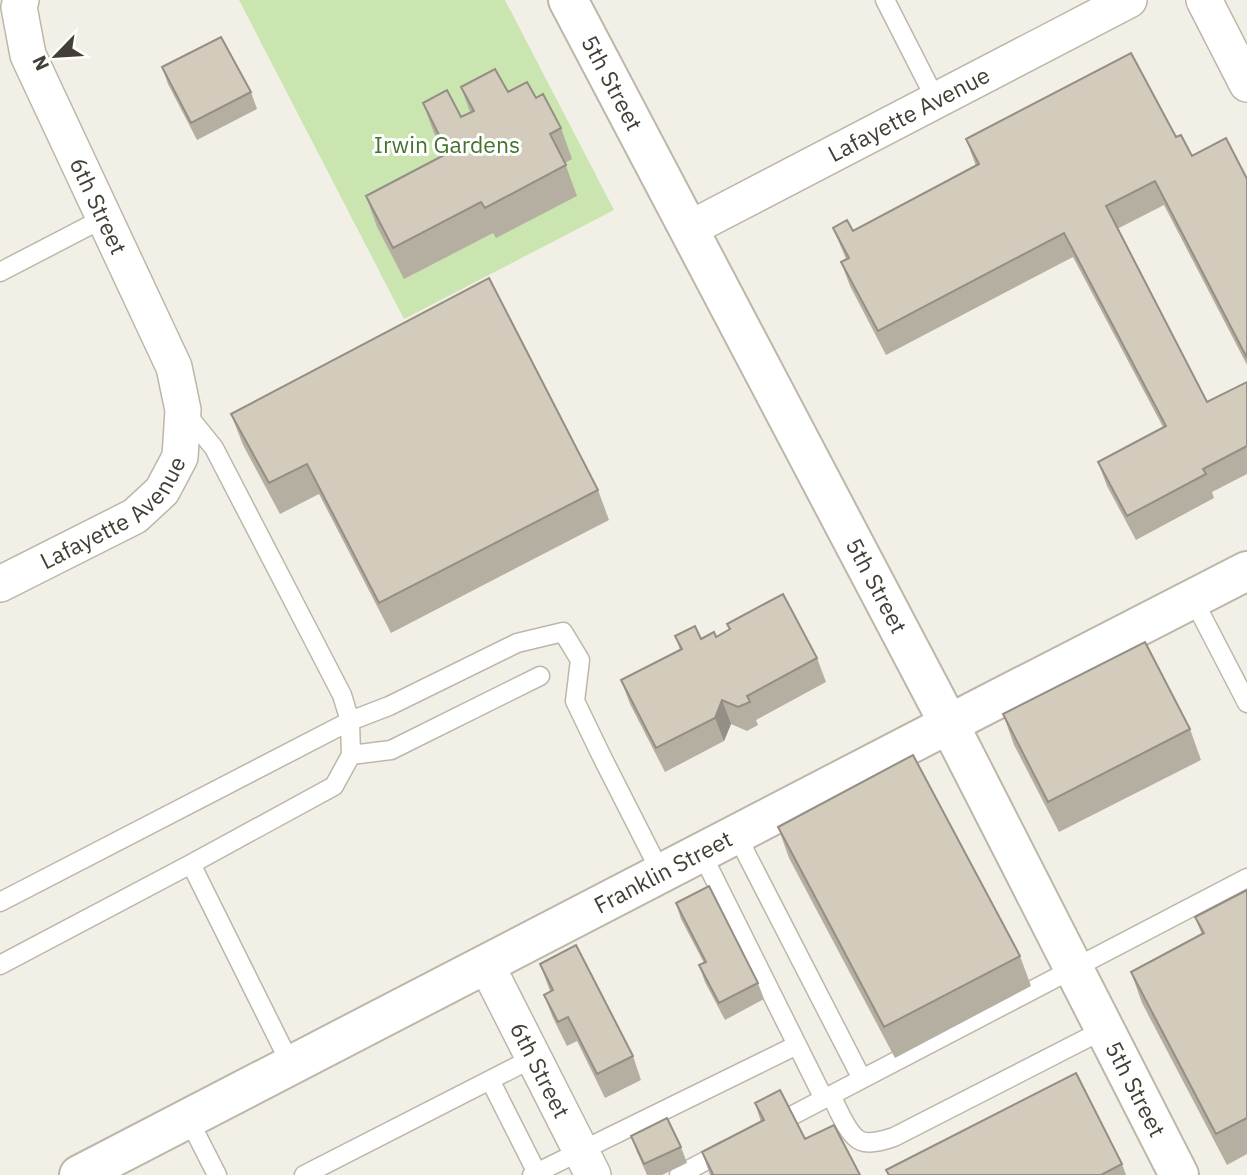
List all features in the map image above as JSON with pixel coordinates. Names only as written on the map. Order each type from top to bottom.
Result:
[{"type":"street","name":"6th Street","points":[[21,0],[19,7],[28,55],[173,367],[183,410]]},
{"type":"street","name":"5th Street","points":[[568,0],[949,724],[1179,1175]]},
{"type":"street","name":"Lafayette Avenue","points":[[689,229],[1129,0]]},
{"type":"street","points":[[1204,0],[1247,84]]},
{"type":"street","name":"Lafayette Avenue","points":[[0,584],[135,516],[162,491],[180,457],[183,410]]},
{"type":"street","name":"Franklin Street","points":[[79,1175],[1247,572]]},
{"type":"street","name":"6th Street","points":[[486,964],[586,1163]]},
{"type":"lane","points":[[885,0],[936,100]]},
{"type":"lane","points":[[0,272],[104,218]]},
{"type":"lane","points":[[0,965],[334,786],[351,755],[350,721],[342,695],[214,448],[183,410]]},
{"type":"lane","points":[[1193,599],[1247,703]]},
{"type":"lane","points":[[0,902],[350,721],[389,706],[517,643],[563,632],[580,660],[575,701],[661,873]]},
{"type":"lane","points":[[351,755],[391,750],[540,676]]},
{"type":"lane","points":[[736,834],[862,1079]]},
{"type":"lane","points":[[701,852],[797,1045],[852,1135],[862,1142],[878,1142],[894,1137],[1105,1029]]},
{"type":"lane","points":[[191,864],[291,1065]]},
{"type":"lane","points":[[679,1175],[1247,878]]},
{"type":"lane","points":[[490,1080],[535,1174],[586,1163],[797,1045]]},
{"type":"lane","points":[[303,1175],[533,1058]]},
{"type":"lane","points":[[188,1118],[217,1175]]},
{"type":"green space","name":"Irwin Gardens","points":[[239,0],[505,0],[614,210],[404,319]]},
{"type":"building","points":[[221,37],[251,92],[191,123],[162,67]]},
{"type":"building","points":[[1131,53],[1176,137],[1181,135],[1192,156],[1226,138],[1247,179],[1247,358],[1155,181],[1106,206],[1207,402],[1247,382],[1247,446],[1203,469],[1206,474],[1127,516],[1098,462],[1166,426],[1064,233],[878,331],[841,262],[849,258],[833,228],[847,220],[853,231],[979,164],[966,139]]},
{"type":"building","points":[[495,69],[508,92],[527,82],[536,98],[543,94],[561,128],[550,134],[566,165],[485,208],[481,202],[393,248],[366,196],[448,153],[423,103],[447,90],[461,117],[474,111],[461,87]]},
{"type":"building","points":[[489,278],[598,490],[379,603],[307,464],[269,483],[231,414]]},
{"type":"building","points":[[783,594],[817,658],[747,696],[750,702],[738,707],[722,700],[715,718],[656,748],[621,680],[682,649],[675,636],[695,626],[701,639],[714,632],[716,637],[730,629],[727,624]]},
{"type":"building","points":[[1145,642],[1190,729],[1048,802],[1003,714]]},
{"type":"building","points":[[913,755],[1020,956],[884,1027],[778,827]]},
{"type":"building","points":[[709,886],[758,983],[719,1003],[699,965],[706,962],[676,903]]},
{"type":"building","points":[[1247,890],[1247,1118],[1216,1134],[1131,972],[1204,933],[1195,917]]},
{"type":"building","points":[[576,945],[633,1056],[597,1074],[568,1017],[558,1022],[544,995],[553,990],[540,964]]},
{"type":"building","points":[[1076,1073],[1122,1164],[1101,1175],[889,1175],[886,1170]]},
{"type":"building","points":[[780,1090],[805,1139],[834,1125],[860,1175],[711,1175],[713,1174],[702,1152],[764,1120],[755,1103]]},
{"type":"building","points":[[667,1118],[681,1147],[644,1164],[631,1136]]}]
